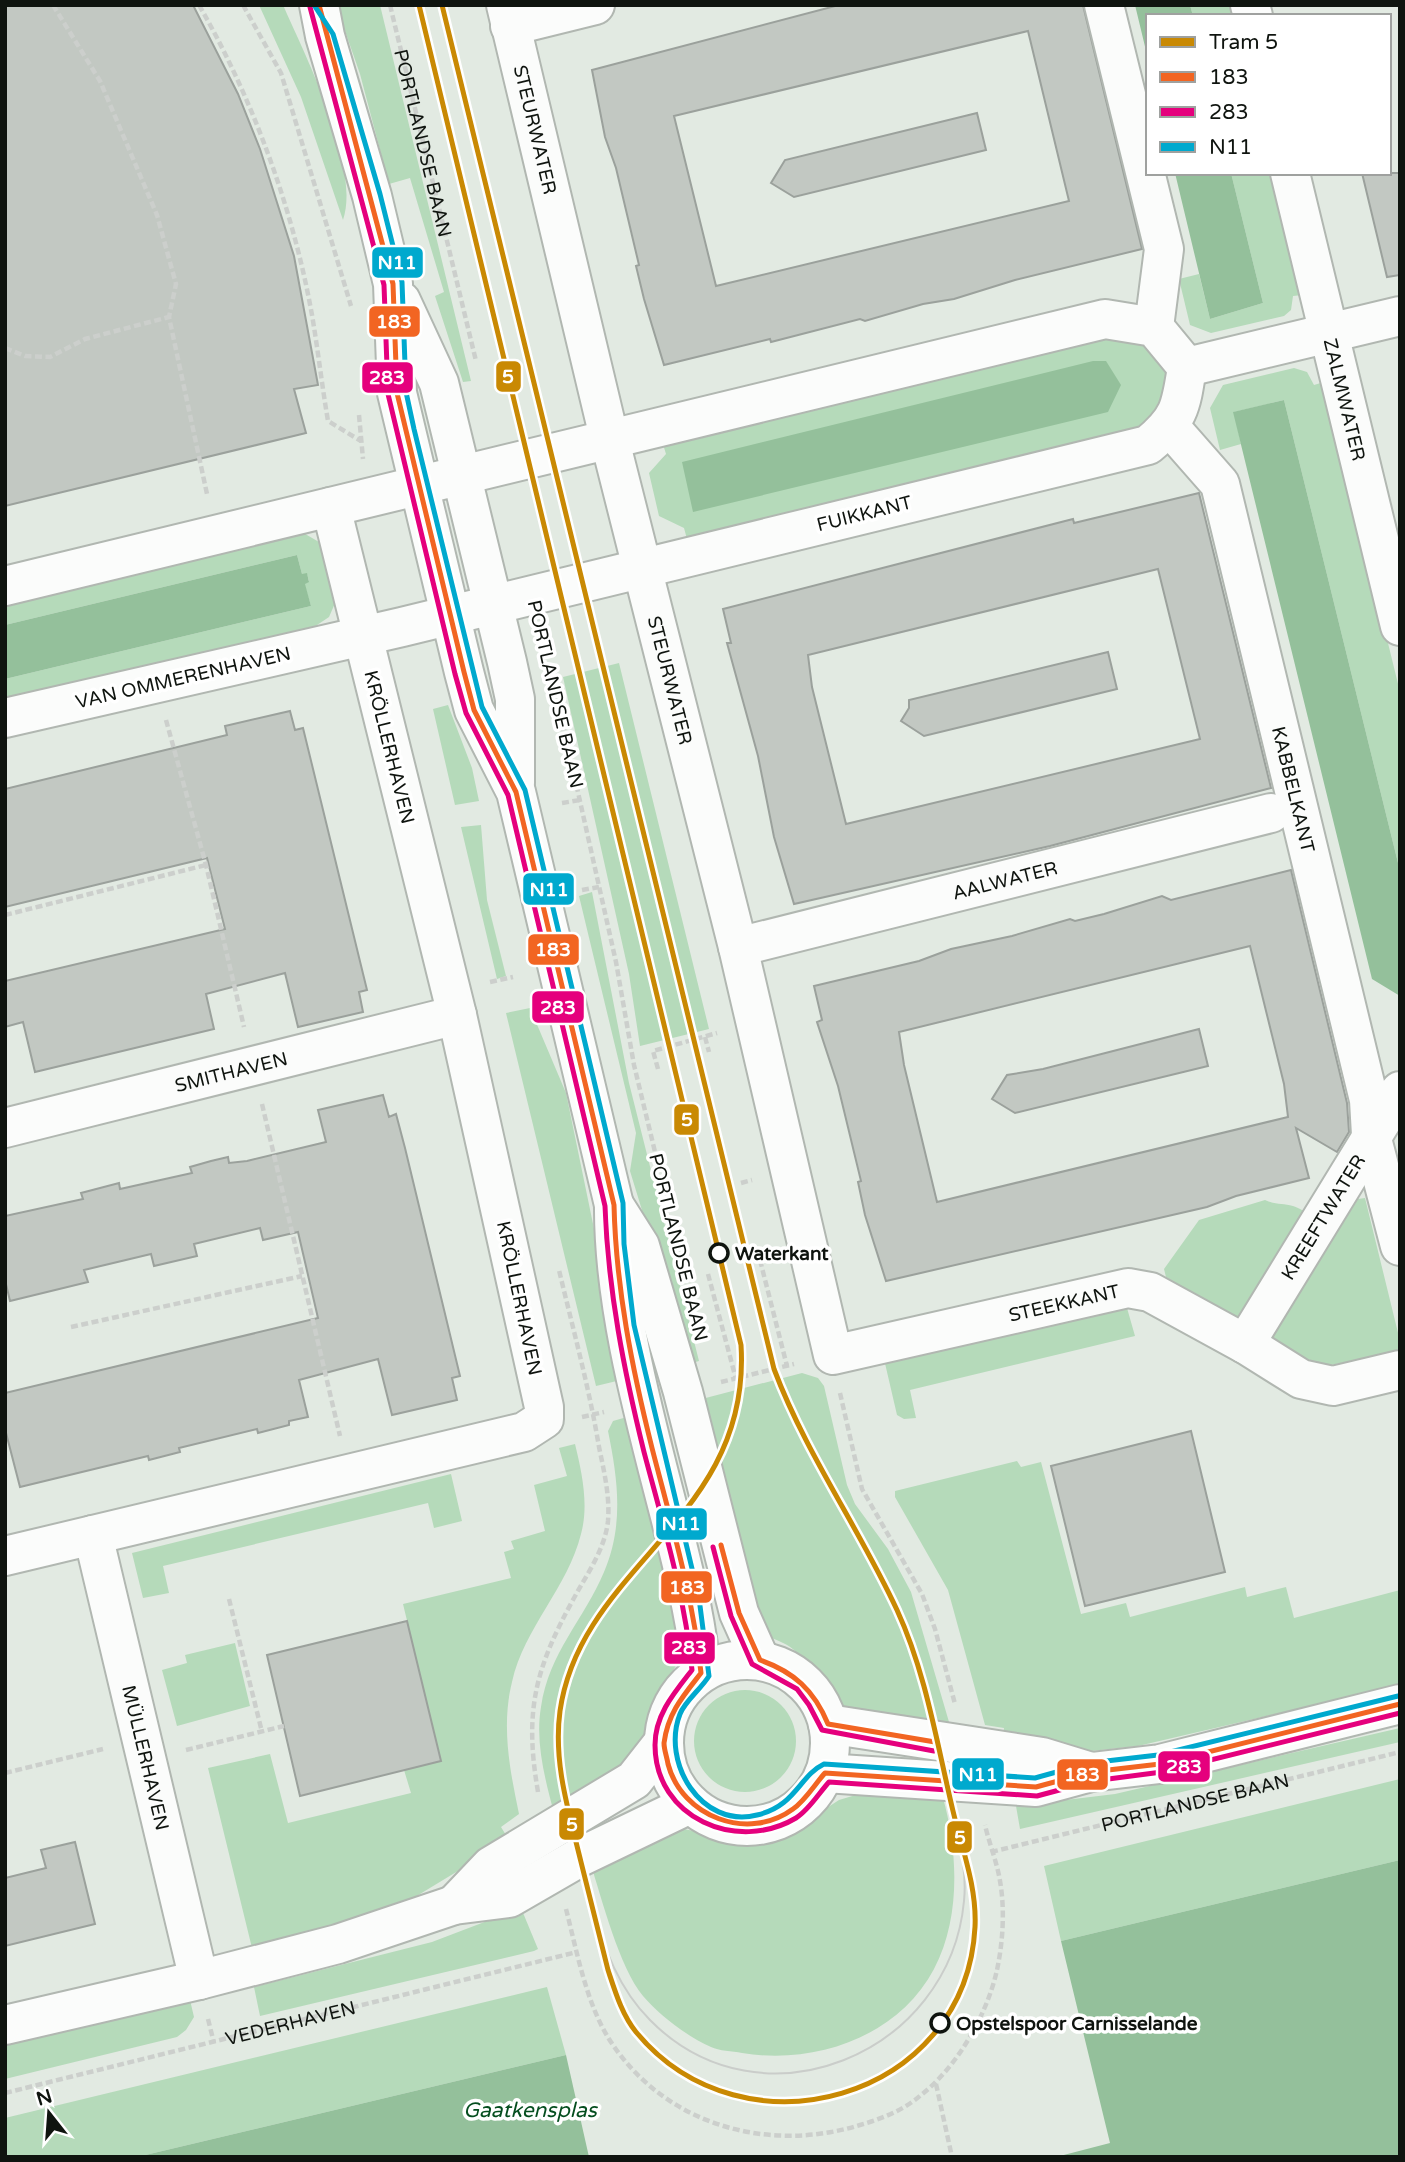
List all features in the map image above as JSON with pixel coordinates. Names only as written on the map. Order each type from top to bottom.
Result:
[{"type":"street","name":"PORTLANDSE BAAN","points":[[303,5],[322,21],[372,196],[393,284],[397,393],[474,710],[516,792]]},
{"type":"street","points":[[508,15],[595,5]]},
{"type":"street","points":[[1104,5],[1164,249],[1154,327]]},
{"type":"street","name":"STEURWATER","points":[[508,15],[738,947],[833,1355]]},
{"type":"street","name":"ZALMWATER","points":[[1290,175],[1400,626]]},
{"type":"street","name":"PORTLANDSE BAAN","points":[[393,284],[439,383],[515,699],[516,792],[614,1205],[613,1256],[643,1403],[697,1625],[701,1673]]},
{"type":"street","points":[[1187,367],[1400,316]]},
{"type":"street","points":[[5,586],[461,473],[1105,319],[1154,327],[1187,367],[1180,408],[1170,428]]},
{"type":"street","name":"FUIKKANT","points":[[492,604],[1148,445],[1170,428]]},
{"type":"street","name":"KABBELKANT","points":[[1170,428],[1220,484],[1369,1100],[1376,1153]]},
{"type":"street","points":[[331,507],[362,636]]},
{"type":"street","points":[[451,615],[492,604]]},
{"type":"street","name":"VAN OMMERENHAVEN","points":[[5,718],[451,615]]},
{"type":"street","name":"KRÖLLERHAVEN","points":[[362,636],[457,1015],[544,1407],[544,1419]]},
{"type":"street","name":"AALWATER","points":[[738,947],[1272,813]]},
{"type":"street","name":"SMITHAVEN","points":[[5,1128],[457,1015]]},
{"type":"street","name":"KREEFTWATER","points":[[1245,1343],[1376,1153],[1400,1090]]},
{"type":"street","points":[[1376,1153],[1400,1246]]},
{"type":"street","name":"PORTLANDSE BAAN","points":[[614,1205],[639,1246],[683,1392],[739,1613],[760,1660]]},
{"type":"street","name":"STEEKKANT","points":[[833,1355],[1128,1287],[1150,1292],[1245,1343],[1301,1379],[1333,1386],[1400,1370]]},
{"type":"street","points":[[5,1556],[524,1432],[544,1419]]},
{"type":"street","name":"MÜLLERHAVEN","points":[[93,1535],[199,1980]]},
{"type":"street","points":[[739,1659],[760,1660],[783,1667],[804,1681],[820,1701],[828,1724],[830,1749],[825,1773],[811,1796],[790,1814],[766,1824],[739,1826],[712,1819],[690,1804],[675,1787],[666,1766],[663,1743],[673,1703],[685,1687],[701,1673],[739,1659]]},
{"type":"street","points":[[825,1773],[1036,1787],[1091,1772],[1160,1763],[1400,1704]]},
{"type":"street","points":[[828,1724],[1042,1757],[1091,1772]]},
{"type":"street","points":[[454,1905],[491,1866],[634,1780],[663,1743]]},
{"type":"street","points":[[5,2025],[199,1980],[338,1944],[454,1905],[509,1898],[580,1857],[690,1804]]},
{"type":"path","points":[[54,5],[100,81],[157,215],[176,284],[169,317],[199,459]]},
{"type":"path","points":[[199,5],[221,44],[267,153],[292,233],[328,421],[359,442]]},
{"type":"path","points":[[243,5],[281,73],[352,308]]},
{"type":"path","name":"PORTLANDSE BAAN","points":[[390,5],[478,370]]},
{"type":"path","points":[[5,348],[25,356],[50,357],[85,339],[169,317]]},
{"type":"path","points":[[359,409],[359,442],[371,496]]},
{"type":"path","name":"PORTLANDSE BAAN","points":[[556,692],[599,887],[634,1065],[671,1218]]},
{"type":"path","points":[[562,803],[580,800]]},
{"type":"path","points":[[5,915],[206,865]]},
{"type":"path","points":[[582,890],[599,887]]},
{"type":"path","points":[[489,983],[513,977]]},
{"type":"path","points":[[658,1069],[653,1051],[755,1023]]},
{"type":"path","points":[[705,1037],[709,1052]]},
{"type":"path","points":[[741,1183],[753,1180]]},
{"type":"path","points":[[760,1261],[788,1366]]},
{"type":"path","points":[[708,1274],[736,1379]]},
{"type":"path","points":[[71,1327],[302,1276]]},
{"type":"path","points":[[683,1392],[833,1355],[862,1489],[922,1594],[935,1629],[966,1746]]},
{"type":"path","points":[[544,1419],[566,1420],[643,1403]]},
{"type":"path","points":[[229,1599],[262,1732]]},
{"type":"path","points":[[5,1773],[262,1732],[284,1726]]},
{"type":"path","name":"PORTLANDSE BAAN","points":[[991,1852],[1400,1752]]},
{"type":"path","points":[[952,2157],[936,2083],[975,2025],[997,1970],[1002,1906],[1000,1879],[975,1783]]},
{"type":"path","name":"VEDERHAVEN","points":[[5,2094],[577,1952]]},
{"type":"shaded area","points":[[259,5],[283,5],[317,82],[338,142],[344,171],[347,197],[343,220],[301,97]]},
{"type":"shaded area","points":[[336,5],[380,5],[471,381],[463,382],[435,296],[444,292],[410,178],[389,184],[360,74]]},
{"type":"shaded area","points":[[1190,5],[1234,5],[1236,14],[1192,14]]},
{"type":"shaded area","points":[[1231,175],[1274,175],[1303,295],[1293,296],[1291,310],[1284,316],[1211,333],[1190,325],[1179,279],[1199,274],[1210,319],[1263,303]]},
{"type":"shaded area","points":[[1106,333],[1139,337],[1165,362],[1162,398],[1142,429],[687,539],[684,528],[659,516],[649,473],[666,454],[662,441]]},
{"type":"shaded area","points":[[1294,368],[1307,372],[1314,385],[1324,382],[1400,692],[1400,871],[1284,400],[1234,412],[1241,444],[1220,450],[1210,408],[1223,385]]},
{"type":"shaded area","points":[[300,531],[319,542],[326,555],[336,601],[329,617],[311,629],[5,703],[5,679],[311,606],[304,583],[309,581],[307,574],[302,574],[297,555],[5,625],[5,601]]},
{"type":"shaded area","points":[[619,663],[709,1029],[640,1046],[629,974],[563,677]]},
{"type":"shaded area","points":[[448,705],[472,768],[479,801],[455,805],[433,709]]},
{"type":"shaded area","points":[[481,825],[487,900],[506,976],[497,979],[461,827]]},
{"type":"shaded area","points":[[592,892],[629,1083],[699,1361],[689,1364],[630,1171],[636,1133],[579,896]]},
{"type":"shaded area","points":[[530,1008],[566,1093],[625,1379],[596,1386],[506,1013]]},
{"type":"shaded area","points":[[1365,1198],[1400,1341],[1397,1352],[1321,1367],[1306,1363],[1166,1277],[1164,1269],[1199,1220],[1265,1200],[1297,1208],[1322,1222],[1336,1234],[1358,1199]]},
{"type":"shaded area","points":[[1125,1301],[1135,1336],[910,1390],[916,1418],[904,1419],[897,1415],[884,1359]]},
{"type":"shaded area","points":[[802,1373],[818,1378],[824,1386],[847,1485],[855,1504],[888,1549],[911,1592],[949,1722],[948,1728],[849,1713],[794,1650],[761,1630],[698,1400]]},
{"type":"shaded area","points":[[634,1415],[682,1648],[677,1664],[652,1704],[643,1738],[630,1762],[554,1813],[544,1774],[539,1734],[545,1687],[559,1653],[596,1589],[610,1554],[617,1520],[617,1502],[608,1431],[613,1421]]},
{"type":"shaded area","points":[[575,1444],[584,1500],[581,1534],[566,1572],[518,1662],[509,1699],[508,1748],[519,1814],[501,1827],[509,1840],[392,1911],[252,1948],[208,1768],[270,1754],[288,1823],[411,1793],[404,1770],[441,1761],[403,1604],[511,1578],[504,1552],[514,1549],[511,1541],[545,1531],[534,1485],[567,1476],[559,1448]]},
{"type":"shaded area","points":[[1017,1461],[1021,1467],[1041,1462],[1081,1614],[1126,1603],[1130,1617],[1245,1587],[1247,1597],[1286,1587],[1294,1618],[1400,1590],[1400,1685],[1138,1746],[1091,1751],[1003,1739],[1004,1728],[985,1725],[948,1590],[895,1497],[895,1491]]},
{"type":"shaded area","points":[[451,1474],[462,1521],[434,1528],[428,1503],[163,1566],[169,1593],[143,1598],[132,1553]]},
{"type":"shaded area","points":[[235,1643],[250,1706],[177,1726],[162,1670],[187,1663],[185,1655]]},
{"type":"shaded area","points":[[745,1690],[774,1698],[788,1712],[796,1741],[788,1770],[774,1784],[745,1792],[716,1784],[702,1770],[694,1741],[702,1712],[716,1698]]},
{"type":"shaded area","points":[[1400,1728],[1400,1742],[1020,1829],[1016,1806],[1115,1794]]},
{"type":"shaded area","points":[[1400,1779],[1400,1860],[1061,1941],[1044,1866]]},
{"type":"shaded area","points":[[859,1794],[943,1798],[952,1840],[953,1906],[943,1949],[918,1993],[877,2029],[852,2041],[825,2050],[770,2056],[714,2048],[702,2043],[657,2011],[643,1996],[626,1968],[590,1862],[679,1828],[733,1839],[766,1839],[796,1828],[839,1800]]},
{"type":"shaded area","points":[[521,1908],[538,1949],[534,1951],[260,2016],[254,1987],[432,1942]]},
{"type":"shaded area","points":[[547,1987],[566,2055],[137,2157],[5,2157],[5,2118]]},
{"type":"shaded area","points":[[190,2000],[194,2017],[186,2030],[177,2037],[5,2079],[5,2043]]},
{"type":"water","points":[[1135,5],[1190,5],[1192,14],[1146,14],[1146,51]]},
{"type":"water","points":[[1175,175],[1231,175],[1263,303],[1210,319]]},
{"type":"water","points":[[1093,361],[1106,361],[1121,385],[1108,412],[693,512],[682,462]]},
{"type":"water","points":[[1284,400],[1400,871],[1400,996],[1372,979],[1233,412]]},
{"type":"water","points":[[297,555],[302,574],[307,573],[309,582],[305,584],[311,606],[5,679],[5,625]]},
{"type":"water","points":[[1400,1860],[1400,2157],[1056,2157],[1110,2143],[1061,1941]]},
{"type":"water","name":"Gaatkensplas","points":[[566,2055],[589,2157],[137,2157]]},
{"type":"building","points":[[5,5],[193,5],[238,94],[260,149],[294,256],[318,385],[294,389],[306,433],[5,506]]},
{"type":"building","points":[[839,5],[1083,5],[1142,249],[865,321],[860,319],[664,365],[644,299],[636,266],[639,265],[616,168],[605,137],[592,70]],"holes":[[[1028,31],[1069,201],[716,286],[674,116]]]},
{"type":"building","points":[[977,113],[986,150],[794,197],[771,183],[785,160]]},
{"type":"building","points":[[1400,173],[1400,275],[1387,277],[1362,175]]},
{"type":"building","points":[[1199,493],[1271,788],[1050,846],[794,904],[774,837],[758,756],[727,643],[731,643],[723,609],[1073,519],[1074,523]],"holes":[[[1158,569],[1200,739],[846,824],[812,687],[808,655]]]},
{"type":"building","points":[[1108,652],[1117,689],[924,736],[901,721],[909,708],[909,700]]},
{"type":"building","points":[[290,711],[295,730],[303,728],[367,990],[359,992],[363,1012],[298,1027],[285,973],[206,994],[214,1029],[35,1072],[23,1022],[5,1027],[5,981],[225,929],[207,858],[5,907],[5,789],[227,735],[225,726]]},
{"type":"building","points":[[1291,870],[1347,1103],[1349,1132],[1337,1152],[1296,1128],[1309,1178],[1236,1196],[1207,1207],[886,1281],[865,1215],[858,1182],[861,1181],[838,1086],[817,1022],[822,1020],[814,986],[919,961],[951,949],[1012,936],[1070,919],[1075,921],[1104,914],[1162,896],[1171,900]],"holes":[[[1250,946],[1284,1084],[1288,1117],[937,1202],[904,1065],[899,1032]]]},
{"type":"building","points":[[1199,1029],[1208,1066],[1015,1113],[992,1099],[1007,1075],[1043,1069]]},
{"type":"building","points":[[383,1095],[389,1117],[396,1114],[405,1148],[460,1376],[452,1378],[457,1400],[392,1415],[378,1359],[299,1380],[308,1417],[289,1421],[289,1425],[258,1433],[257,1429],[179,1448],[180,1452],[149,1460],[148,1456],[20,1487],[5,1429],[5,1393],[318,1318],[298,1232],[263,1240],[260,1228],[194,1244],[197,1256],[154,1266],[151,1254],[84,1270],[88,1282],[10,1301],[5,1280],[5,1216],[83,1199],[81,1193],[119,1183],[120,1189],[192,1173],[190,1167],[228,1157],[229,1163],[247,1161],[326,1142],[318,1110]]},
{"type":"building","points":[[1191,1431],[1225,1572],[1085,1606],[1051,1466]]},
{"type":"building","points":[[407,1621],[441,1761],[300,1796],[267,1655]]},
{"type":"building","points":[[75,1842],[95,1924],[5,1946],[5,1878],[46,1868],[41,1850]]},
{"type":"tram line","name":"5","points":[[419,5],[741,1345],[737,1405],[720,1455],[694,1499],[599,1616],[574,1660],[560,1711],[558,1730],[563,1787],[608,1970],[623,2010],[636,2032],[681,2072],[733,2095],[788,2102],[842,2093],[892,2071],[933,2035],[962,1987],[975,1927],[974,1897],[930,1709],[907,1634],[882,1580],[801,1431],[774,1369],[442,5]]},
{"type":"tram line","points":[[593,1907],[614,1968],[639,2008],[650,2020],[695,2054],[744,2071],[794,2072],[843,2060],[888,2036],[925,2000],[951,1955],[965,1890],[954,1817]]},
{"type":"transit line","name":"N11","points":[[314,5],[333,34],[380,194],[402,282],[406,392],[414,429],[482,707],[525,790],[623,1203],[624,1244],[634,1325],[699,1598],[709,1676],[682,1709],[676,1733],[676,1752],[681,1771],[690,1788],[703,1802],[719,1812],[737,1817],[757,1815],[780,1805],[808,1776],[824,1764],[1035,1778],[1089,1763],[1158,1755],[1398,1696]]},
{"type":"transit line","name":"183","points":[[319,5],[393,284],[397,393],[464,672],[474,710],[516,792],[614,1205],[618,1267],[632,1358],[687,1587],[701,1673],[677,1705],[666,1732],[664,1748],[676,1783],[687,1798],[719,1819],[756,1823],[775,1819],[793,1809],[825,1773],[1036,1787],[1091,1772],[1160,1764],[1400,1704]]},
{"type":"transit line","name":"283","points":[[310,7],[384,285],[388,394],[455,674],[466,713],[508,795],[605,1206],[613,1299],[624,1361],[679,1587],[689,1642],[692,1670],[667,1705],[656,1734],[659,1771],[669,1792],[684,1809],[703,1822],[725,1830],[749,1832],[773,1828],[801,1815],[829,1782],[1037,1796],[1093,1781],[1162,1772],[1400,1713]]},
{"type":"transit line","name":"183","points":[[721,1545],[739,1613],[760,1660],[783,1670],[802,1684],[816,1701],[828,1724],[935,1742]]},
{"type":"transit line","name":"283","points":[[713,1547],[731,1616],[752,1664],[797,1689],[822,1730],[934,1751]]},
{"type":"place","name":"Waterkant","points":[[719,1253]]},
{"type":"place","name":"Opstelspoor Carnisselande","points":[[940,2023]]}]
